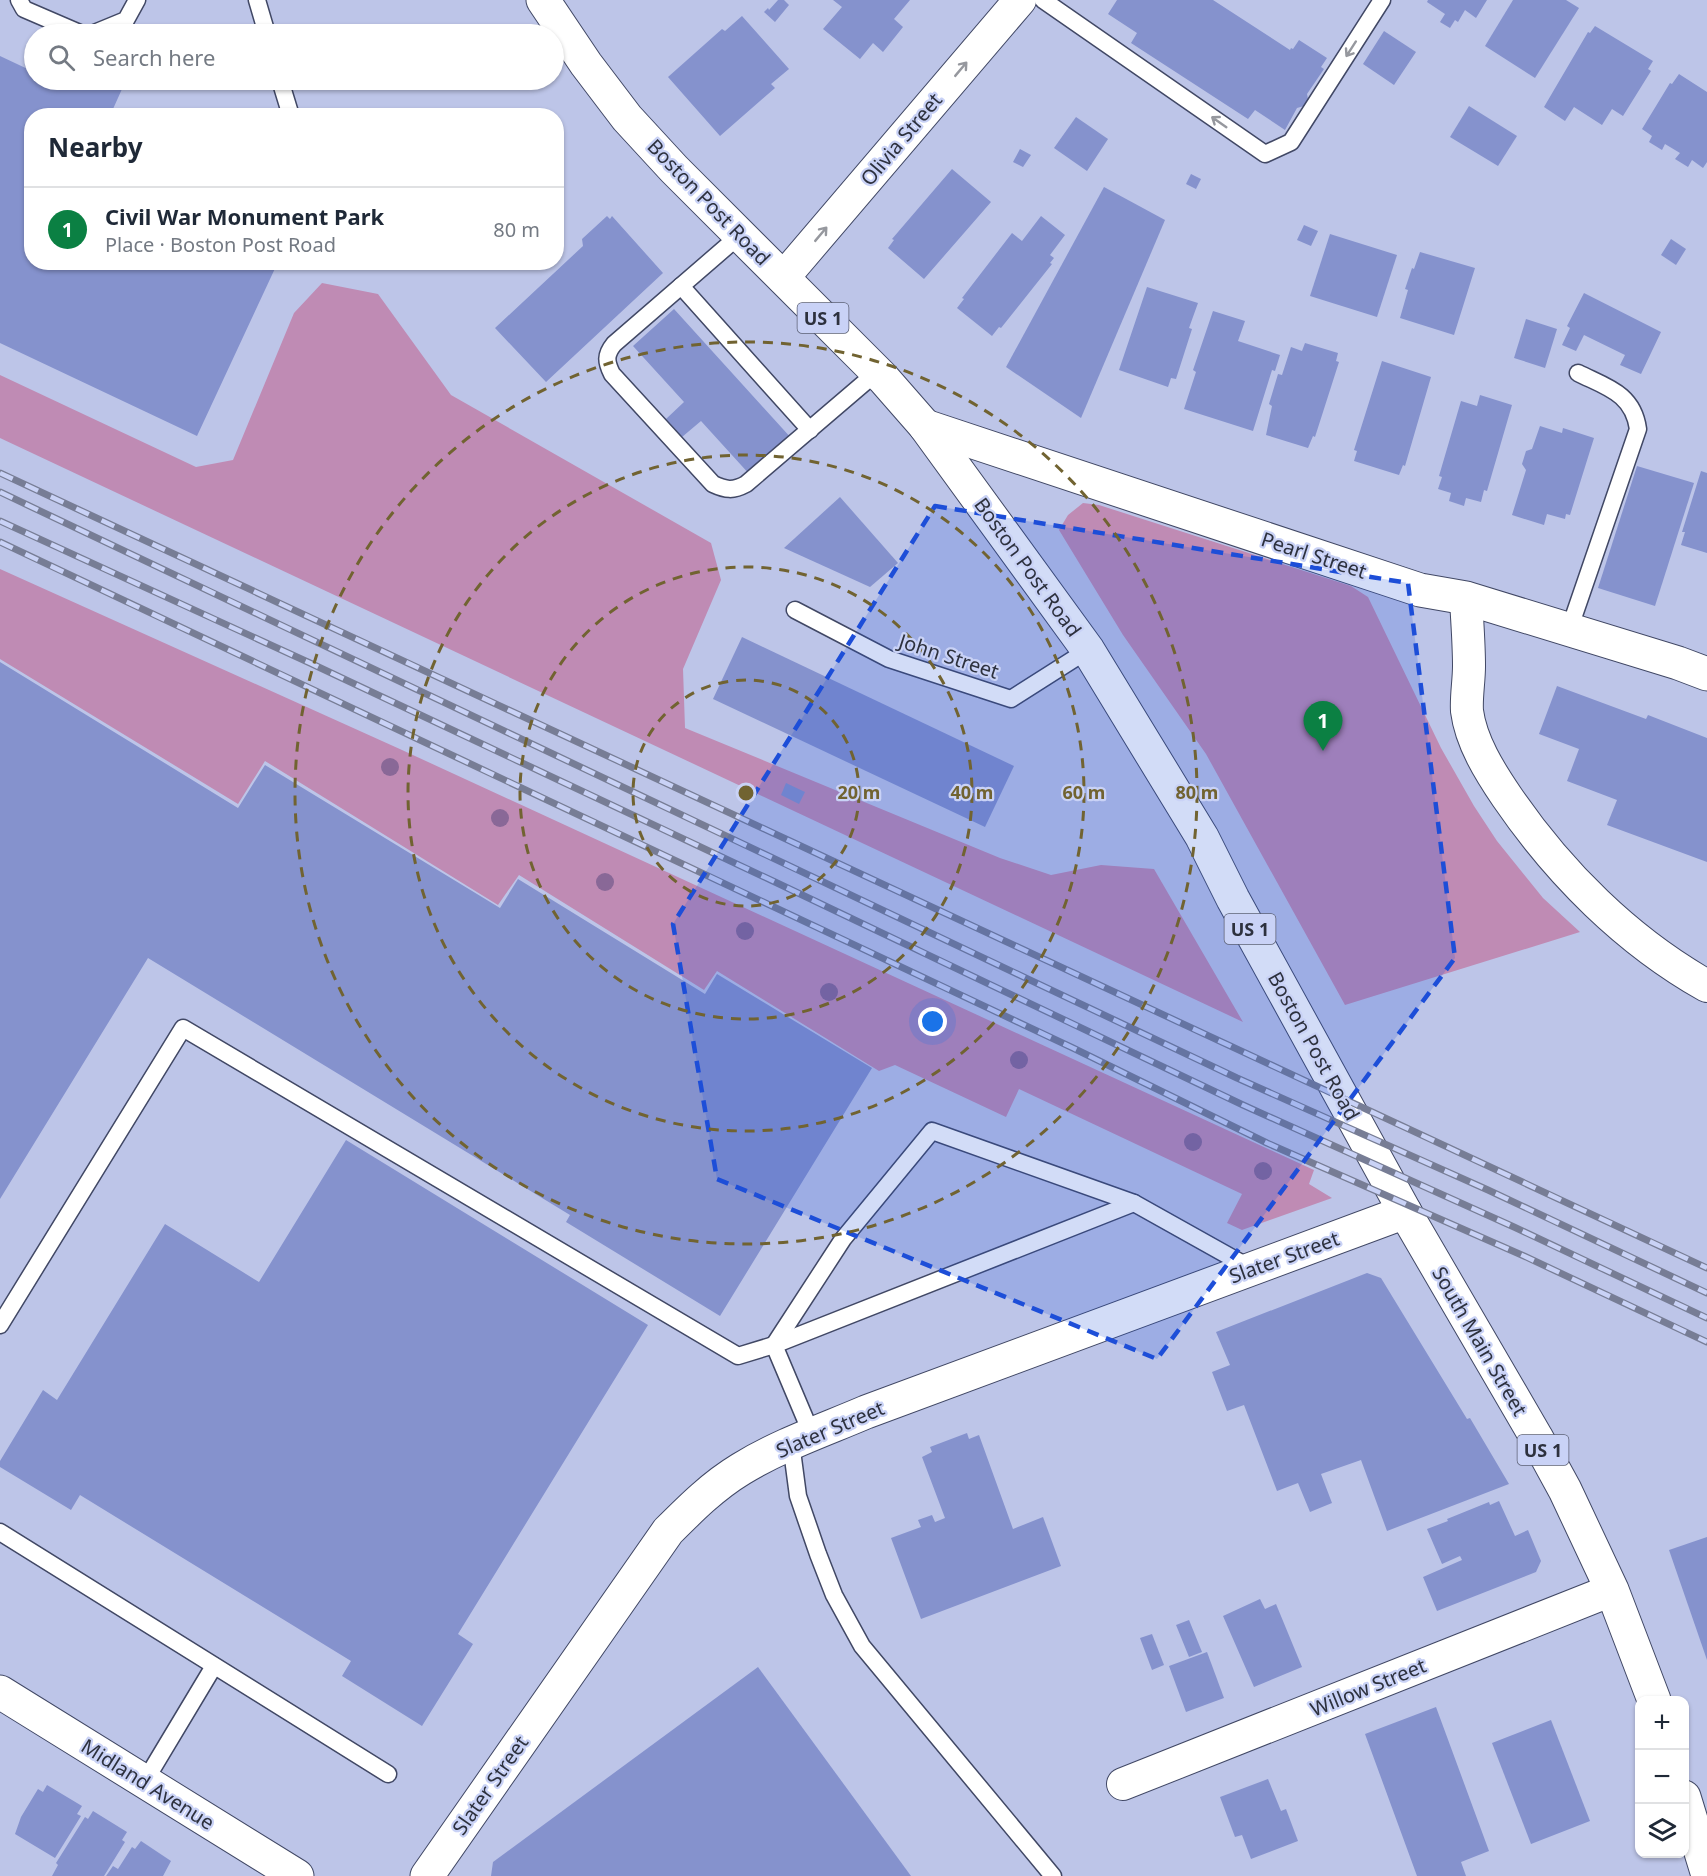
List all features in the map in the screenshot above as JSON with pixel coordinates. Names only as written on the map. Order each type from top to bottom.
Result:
[{"type":"street","name":"Boston Post Road","points":[[543,0],[559,24]]},
{"type":"street","name":"Olivia Street","points":[[783,278],[1020,0]]},
{"type":"street","name":"Boston Post Road","points":[[564,31],[627,118],[877,372],[925,426],[1088,650],[1202,837],[1239,910],[1405,1212]]},
{"type":"street","name":"Pearl Street","points":[[925,426],[1420,590],[1466,598],[1707,674]]},
{"type":"street","points":[[1466,598],[1469,665],[1467,711],[1478,747],[1496,781],[1532,834],[1578,885],[1629,932],[1680,971],[1707,986]]},
{"type":"street","name":"Slater Street","points":[[427,1876],[668,1531],[701,1498],[741,1469],[801,1439],[878,1408],[1405,1212]]},
{"type":"street","name":"South Main Street","points":[[1405,1212],[1565,1490],[1612,1590],[1652,1696]]},
{"type":"street","name":"Willow Street","points":[[1124,1784],[1612,1590]]},
{"type":"street","name":"Midland Avenue","points":[[0,1692],[297,1876]]},
{"type":"street","points":[[1686,1804],[1707,1872]]},
{"type":"lane","points":[[19,0],[24,9],[59,24]]},
{"type":"lane","points":[[118,24],[126,21],[136,0]]},
{"type":"lane","points":[[257,0],[264,24]]},
{"type":"lane","points":[[1042,0],[1265,154],[1291,142],[1382,0]]},
{"type":"lane","points":[[283,90],[289,108]]},
{"type":"lane","points":[[740,235],[614,344],[607,353],[606,363],[612,374],[713,484],[723,489],[735,490],[746,484],[877,372]]},
{"type":"lane","points":[[681,286],[810,430]]},
{"type":"lane","points":[[1569,630],[1638,429],[1631,406],[1620,394],[1578,373]]},
{"type":"lane","name":"John Street","points":[[795,610],[890,659],[1011,699],[1088,650]]},
{"type":"lane","points":[[0,1325],[183,1028],[738,1356],[774,1345],[1134,1203]]},
{"type":"lane","points":[[1053,1876],[862,1646],[834,1595],[798,1496],[801,1439],[774,1345],[843,1239],[932,1131],[1134,1203],[1253,1269]]},
{"type":"lane","points":[[0,1532],[388,1774]]},
{"type":"lane","points":[[145,1781],[214,1666]]},
{"type":"highlighted area","points":[[935,506],[1408,583],[1455,958],[1157,1359],[717,1179],[673,924]]},
{"type":"shaded area","points":[[322,283],[378,294],[451,395],[711,543],[721,580],[683,669],[685,728],[1000,858],[1051,875],[1101,865],[1154,869],[1243,1022],[0,438],[0,375],[196,467],[233,460],[294,313]]},
{"type":"shaded area","points":[[1083,503],[1099,505],[1351,586],[1368,597],[1441,748],[1474,806],[1497,841],[1543,898],[1580,932],[1345,1005],[1206,754],[1123,635],[1059,530],[1068,515]]},
{"type":"shaded area","points":[[0,569],[402,750],[1314,1170],[1309,1184],[1332,1198],[1242,1230],[1227,1223],[1242,1194],[1019,1089],[1006,1117],[895,1065],[879,1071],[717,971],[704,990],[519,875],[498,905],[265,761],[238,804],[0,659]]},
{"type":"building","points":[[778,0],[784,0],[789,5],[775,22],[764,12]]},
{"type":"building","points":[[833,0],[910,0],[894,19],[903,27],[883,52],[873,43],[860,59],[823,29],[842,7]]},
{"type":"building","points":[[1117,0],[1213,0],[1290,50],[1299,40],[1327,58],[1321,67],[1324,69],[1307,94],[1308,99],[1304,106],[1297,108],[1285,130],[1255,110],[1248,119],[1131,43],[1137,33],[1108,14]]},
{"type":"building","points":[[1428,0],[1487,0],[1476,18],[1465,10],[1458,22],[1455,20],[1450,28],[1440,22],[1445,14],[1427,2]]},
{"type":"building","points":[[1513,0],[1566,0],[1579,8],[1535,78],[1485,46]]},
{"type":"building","points":[[742,16],[789,69],[771,84],[775,88],[720,136],[668,77],[722,29],[725,31]]},
{"type":"building","points":[[1595,26],[1653,61],[1648,69],[1651,71],[1623,116],[1612,109],[1602,125],[1574,107],[1565,121],[1544,107],[1588,32],[1590,33]]},
{"type":"building","points":[[1384,31],[1416,52],[1394,85],[1363,64]]},
{"type":"building","points":[[0,56],[24,67],[24,90],[122,90],[113,108],[24,108],[24,270],[274,270],[197,436],[0,343]]},
{"type":"building","points":[[1679,74],[1707,92],[1707,162],[1703,168],[1692,160],[1688,167],[1675,159],[1680,153],[1665,144],[1662,150],[1649,142],[1652,136],[1642,129],[1670,83],[1672,84]]},
{"type":"building","points":[[1469,106],[1517,136],[1498,166],[1450,137]]},
{"type":"building","points":[[1076,117],[1108,139],[1087,171],[1054,148]]},
{"type":"building","points":[[1020,149],[1031,155],[1023,167],[1013,162]]},
{"type":"building","points":[[952,169],[991,202],[924,279],[888,248],[894,240],[892,239]]},
{"type":"building","points":[[1191,174],[1201,179],[1196,189],[1186,184]]},
{"type":"building","points":[[1104,187],[1165,220],[1081,418],[1006,367]]},
{"type":"building","points":[[607,216],[610,219],[612,216],[663,273],[546,382],[495,328],[557,270],[564,270],[564,264],[583,246],[582,239]]},
{"type":"building","points":[[1041,216],[1065,235],[1050,255],[1054,258],[1050,263],[1052,264],[992,336],[957,308],[964,299],[962,298],[1012,233],[1022,241]]},
{"type":"building","points":[[1304,225],[1318,231],[1311,246],[1297,240]]},
{"type":"building","points":[[1330,234],[1397,255],[1377,317],[1310,296]]},
{"type":"building","points":[[1671,239],[1686,249],[1676,265],[1661,255]]},
{"type":"building","points":[[1420,252],[1475,268],[1454,335],[1400,318],[1408,290],[1405,289]]},
{"type":"building","points":[[1147,287],[1198,303],[1176,379],[1171,378],[1168,387],[1119,370]]},
{"type":"building","points":[[1584,293],[1661,332],[1641,374],[1620,365],[1625,355],[1584,335],[1576,351],[1562,345],[1570,328],[1567,326]]},
{"type":"building","points":[[674,309],[792,439],[751,476],[701,421],[682,437],[666,419],[684,402],[633,346]]},
{"type":"building","points":[[1213,311],[1245,321],[1238,341],[1280,355],[1275,371],[1272,370],[1253,431],[1184,409],[1196,372],[1193,370]]},
{"type":"building","points":[[1526,319],[1557,329],[1545,368],[1514,358]]},
{"type":"building","points":[[1305,343],[1338,353],[1336,361],[1339,362],[1315,437],[1313,436],[1308,448],[1266,435],[1272,406],[1269,404],[1278,374],[1282,375],[1291,347],[1302,351]]},
{"type":"building","points":[[1382,361],[1431,377],[1405,466],[1403,465],[1399,475],[1354,461],[1357,451],[1354,450]]},
{"type":"building","points":[[1480,395],[1512,405],[1487,491],[1484,490],[1481,502],[1466,498],[1464,506],[1449,501],[1451,493],[1438,489],[1442,477],[1439,476],[1461,401],[1477,406]]},
{"type":"building","points":[[1540,426],[1562,433],[1563,428],[1594,438],[1570,515],[1566,514],[1565,519],[1547,514],[1544,525],[1512,515],[1526,470],[1522,464],[1526,451],[1532,449]]},
{"type":"building","points":[[1637,466],[1694,483],[1655,606],[1598,588]]},
{"type":"building","points":[[1701,471],[1707,473],[1707,553],[1681,545],[1685,532],[1682,532]]},
{"type":"building","points":[[840,497],[898,563],[870,587],[784,548]]},
{"type":"building","points":[[742,637],[1014,766],[985,827],[713,699]]},
{"type":"building","points":[[0,662],[238,808],[265,765],[500,908],[518,879],[705,994],[717,974],[872,1068],[720,1316],[566,1222],[570,1215],[148,958],[0,1199]]},
{"type":"building","points":[[1557,686],[1646,719],[1648,715],[1707,738],[1707,862],[1607,825],[1617,800],[1567,781],[1579,749],[1539,734]]},
{"type":"building","points":[[786,783],[805,792],[799,804],[781,795]]},
{"type":"building","points":[[346,1140],[648,1325],[458,1634],[473,1644],[422,1726],[342,1676],[351,1661],[80,1495],[71,1510],[0,1467],[0,1461],[43,1390],[57,1400],[165,1224],[259,1282]]},
{"type":"building","points":[[1367,1273],[1381,1278],[1509,1484],[1387,1531],[1361,1460],[1321,1474],[1332,1503],[1310,1512],[1298,1483],[1277,1491],[1244,1405],[1227,1411],[1212,1372],[1230,1365],[1216,1332]]},
{"type":"building","points":[[967,1433],[969,1439],[979,1435],[1013,1529],[1043,1517],[1061,1566],[921,1619],[891,1538],[921,1527],[918,1520],[932,1515],[935,1522],[945,1518],[922,1457],[932,1452],[930,1447]]},
{"type":"building","points":[[1499,1501],[1515,1536],[1528,1530],[1541,1561],[1536,1572],[1437,1611],[1423,1577],[1462,1560],[1460,1556],[1442,1564],[1427,1529],[1489,1502],[1490,1505]]},
{"type":"building","points":[[1707,1537],[1707,1660],[1669,1550]]},
{"type":"building","points":[[1260,1599],[1265,1609],[1276,1604],[1302,1667],[1254,1687],[1223,1616]]},
{"type":"building","points":[[1189,1620],[1202,1652],[1189,1657],[1176,1625]]},
{"type":"building","points":[[1152,1634],[1164,1665],[1152,1670],[1140,1638]]},
{"type":"building","points":[[1207,1652],[1224,1698],[1186,1712],[1169,1666]]},
{"type":"building","points":[[758,1667],[911,1876],[491,1876],[493,1862]]},
{"type":"building","points":[[1436,1707],[1489,1851],[1461,1862],[1466,1876],[1417,1876],[1365,1734]]},
{"type":"building","points":[[1551,1720],[1590,1821],[1531,1844],[1492,1743]]},
{"type":"building","points":[[1268,1779],[1281,1811],[1286,1809],[1298,1841],[1251,1859],[1242,1835],[1235,1837],[1220,1797]]},
{"type":"building","points":[[47,1785],[82,1806],[77,1814],[81,1816],[55,1858],[15,1834],[21,1817],[38,1789],[43,1792]]},
{"type":"building","points":[[93,1811],[127,1832],[122,1840],[125,1842],[104,1876],[52,1876],[58,1865],[56,1863],[85,1817],[88,1819]]},
{"type":"building","points":[[141,1841],[171,1861],[163,1876],[106,1876],[113,1866],[118,1869],[132,1847],[135,1849]]},
{"type":"railway","points":[[0,473],[1707,1268]]},
{"type":"railway","points":[[0,492],[1237,1078],[1488,1190],[1707,1293]]},
{"type":"railway","points":[[0,521],[310,663],[1243,1105],[1514,1227],[1707,1318]]},
{"type":"railway","points":[[0,542],[1073,1048],[1267,1143],[1524,1256],[1707,1342]]},
{"type":"place","name":"Civil War Monument Park","points":[[1323,751]]}]
